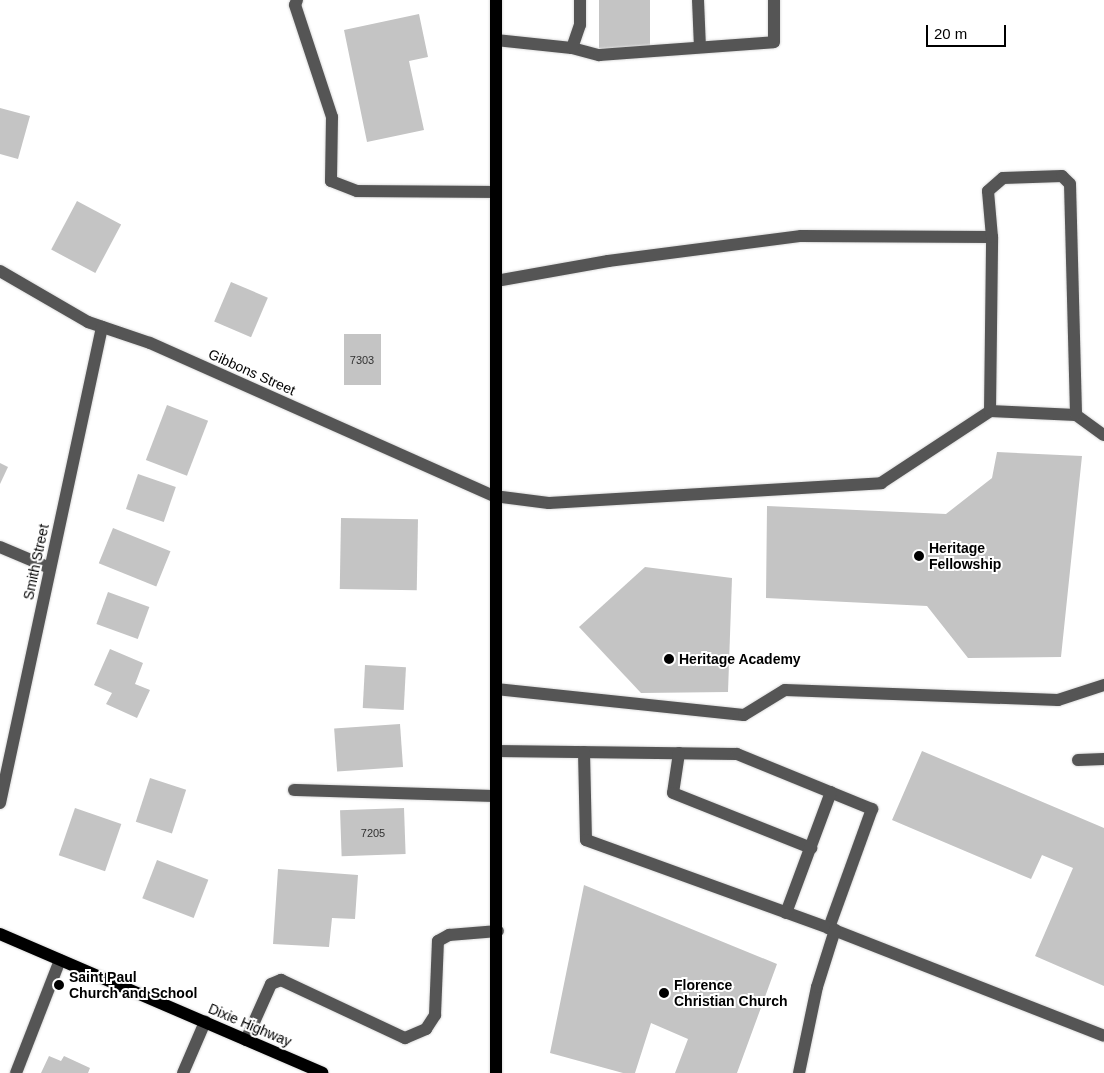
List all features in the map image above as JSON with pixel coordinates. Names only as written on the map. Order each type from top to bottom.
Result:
[{"type":"main road","points":[[496,0],[494,496],[498,931],[496,1073]]},
{"type":"main road","name":"Dixie Highway","points":[[0,934],[322,1073]]},
{"type":"street","points":[[298,0],[295,5],[332,117],[331,181],[357,191],[495,192]]},
{"type":"street","points":[[572,48],[580,25],[580,0]]},
{"type":"street","points":[[698,0],[700,47]]},
{"type":"street","points":[[496,40],[572,48],[599,55],[774,42],[774,0]]},
{"type":"street","points":[[1076,415],[1070,184],[1062,176],[1003,178],[988,192],[992,237],[990,411],[1076,415],[1104,435]]},
{"type":"street","points":[[496,281],[608,261],[801,236],[992,237]]},
{"type":"street","name":"Gibbons Street","points":[[0,271],[102,327],[150,343],[494,496],[550,503],[881,484],[990,411]]},
{"type":"street","name":"Smith Street","points":[[0,803],[102,327]]},
{"type":"street","points":[[0,547],[50,568]]},
{"type":"street","points":[[496,689],[744,715],[785,690],[1058,700],[1104,685]]},
{"type":"street","points":[[496,751],[737,754],[872,809],[832,929],[816,986],[799,1073]]},
{"type":"street","points":[[584,752],[586,840],[832,929],[1104,1036]]},
{"type":"street","points":[[679,753],[673,793],[810,848]]},
{"type":"street","points":[[1078,760],[1104,759]]},
{"type":"street","points":[[294,790],[496,796]]},
{"type":"street","points":[[786,912],[831,792]]},
{"type":"street","points":[[246,1040],[271,984],[281,980],[405,1038],[426,1029],[435,1015],[438,941],[448,935],[498,931]]},
{"type":"street","points":[[16,1073],[60,960]]},
{"type":"street","points":[[183,1073],[205,1022]]},
{"type":"building","points":[[599,0],[650,0],[650,48],[599,48]]},
{"type":"building","points":[[419,14],[428,57],[409,61],[424,130],[367,142],[344,30]]},
{"type":"building","points":[[0,108],[30,116],[18,159],[0,154]]},
{"type":"building","points":[[77,201],[121,224],[95,273],[51,250]]},
{"type":"building","points":[[231,282],[268,298],[251,337],[214,322]]},
{"type":"building","points":[[344,334],[381,334],[381,385],[344,385]]},
{"type":"building","points":[[167,405],[208,421],[187,476],[146,460]]},
{"type":"building","name":"Heritage Fellowship","points":[[997,452],[1082,456],[1061,657],[968,658],[927,606],[766,598],[767,506],[946,514],[992,478]]},
{"type":"building","points":[[0,463],[8,467],[0,484]]},
{"type":"building","points":[[138,474],[176,487],[164,522],[126,509]]},
{"type":"building","points":[[341,518],[418,519],[417,590],[340,589]]},
{"type":"building","points":[[113,528],[170,551],[156,586],[99,563]]},
{"type":"building","name":"Heritage Academy","points":[[645,567],[732,578],[728,692],[641,693],[579,627]]},
{"type":"building","points":[[108,592],[149,607],[138,639],[96,624]]},
{"type":"building","points":[[110,649],[143,663],[135,684],[150,690],[137,718],[106,704],[112,693],[94,685]]},
{"type":"building","points":[[365,665],[406,667],[404,710],[363,708]]},
{"type":"building","points":[[400,724],[403,767],[337,771],[334,729]]},
{"type":"building","points":[[922,751],[1104,828],[1104,986],[1035,956],[1073,868],[1042,855],[1031,879],[892,820]]},
{"type":"building","points":[[150,778],[186,790],[172,833],[136,822]]},
{"type":"building","points":[[75,808],[121,824],[105,871],[59,855]]},
{"type":"building","points":[[404,808],[406,854],[342,856],[340,810]]},
{"type":"building","points":[[157,860],[208,880],[194,918],[142,898]]},
{"type":"building","points":[[278,869],[358,875],[355,919],[332,918],[329,947],[273,944]]},
{"type":"building","name":"Florence Christian Church","points":[[584,885],[777,964],[737,1073],[675,1073],[688,1039],[651,1023],[635,1073],[623,1073],[550,1053]]},
{"type":"building","points":[[49,1056],[61,1061],[64,1056],[90,1068],[88,1073],[41,1073]]},
{"type":"place","name":"Heritage Fellowship","points":[[919,556]]},
{"type":"place","name":"Heritage Academy","points":[[669,659]]},
{"type":"place","name":"Saint Paul Church and School","points":[[59,985]]},
{"type":"place","name":"Florence Christian Church","points":[[664,993]]}]
